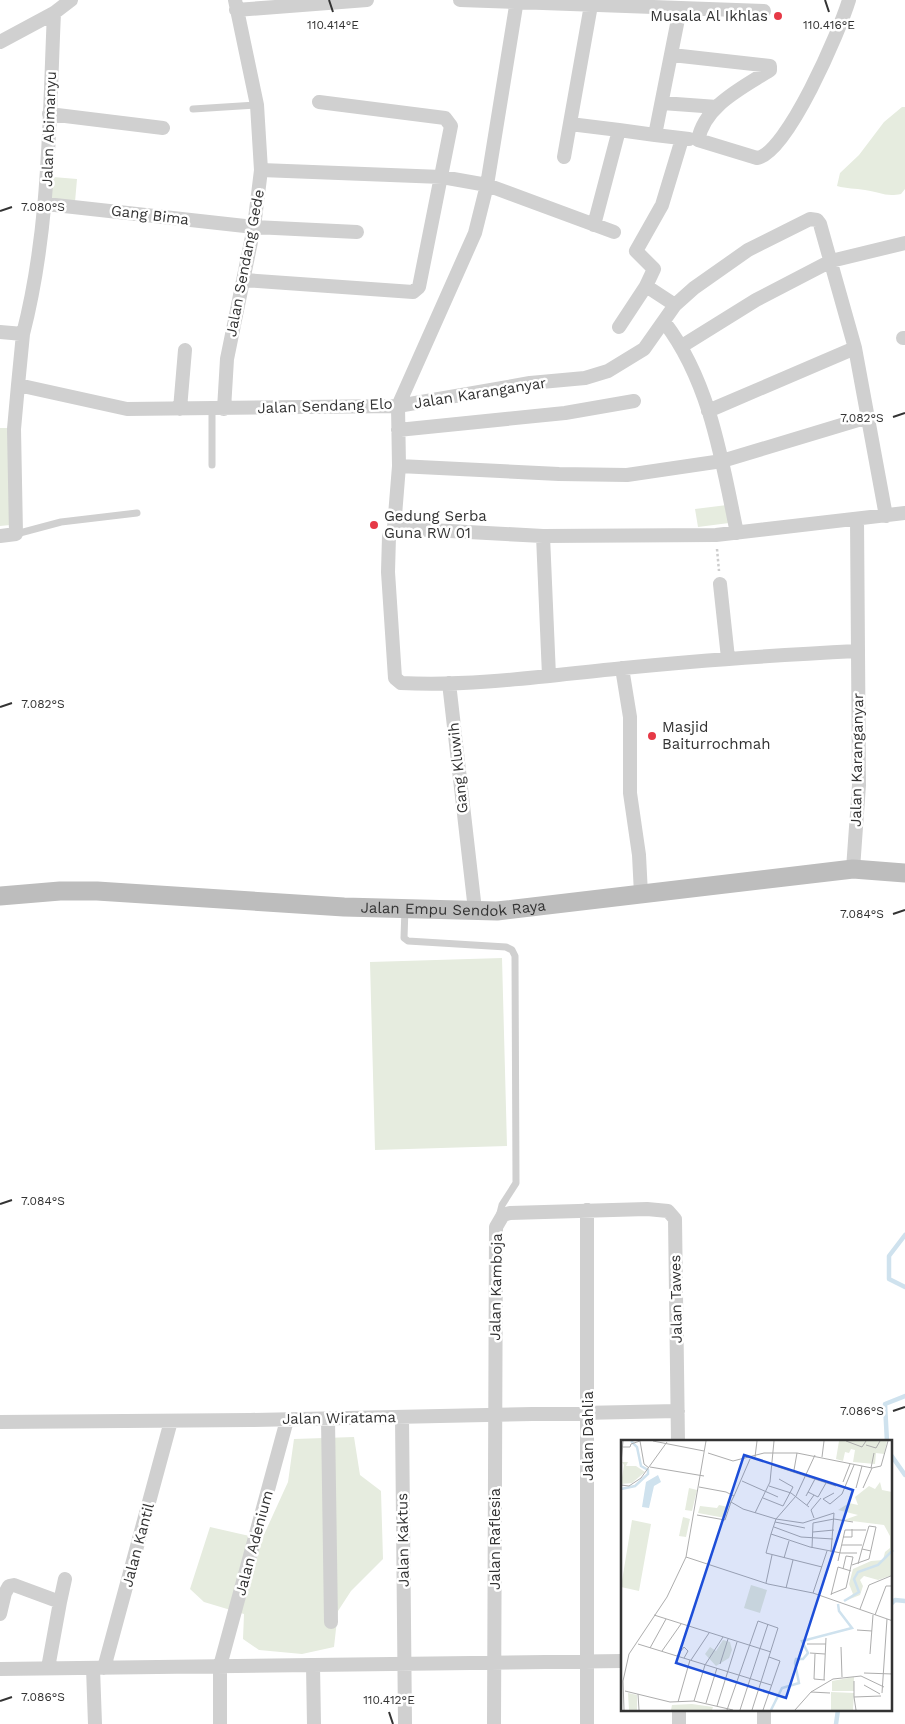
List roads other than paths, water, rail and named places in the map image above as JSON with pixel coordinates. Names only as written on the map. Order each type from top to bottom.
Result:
[{"type":"main road","name":"Jalan Empu Sendok Raya","points":[[0,896],[60,891],[97,891],[344,907],[497,911],[853,869],[905,873]]},
{"type":"street","points":[[0,42],[54,13],[71,0]]},
{"type":"street","points":[[235,5],[367,0]]},
{"type":"street","points":[[460,0],[517,1],[680,10],[764,11]]},
{"type":"street","points":[[570,124],[698,140],[750,156],[764,157],[772,150],[804,102],[830,52],[849,0]]},
{"type":"street","name":"Jalan Sendang Elo","points":[[18,385],[127,408],[180,410],[398,406],[475,232],[487,185],[517,1]]},
{"type":"street","name":"Jalan Sendang Gede","points":[[218,408],[234,317],[244,280],[254,228],[262,170],[257,105],[235,5]]},
{"type":"street","points":[[564,156],[591,5]]},
{"type":"street","points":[[655,135],[680,10]]},
{"type":"street","name":"Jalan Abimanyu","points":[[23,334],[34,290],[46,204],[54,13]]},
{"type":"street","points":[[672,55],[768,65],[770,70],[732,94],[717,107],[706,118],[698,140]]},
{"type":"street","points":[[244,280],[413,292],[419,287],[451,126],[445,118],[319,102]]},
{"type":"street","points":[[662,103],[717,107]]},
{"type":"street","points":[[49,114],[163,128]]},
{"type":"street","points":[[594,225],[619,130]]},
{"type":"street","points":[[619,327],[646,286],[654,268],[636,251],[662,205],[682,138]]},
{"type":"street","points":[[262,170],[442,177],[487,185],[614,232]]},
{"type":"street","name":"Gang Bima","points":[[46,204],[254,228],[357,232]]},
{"type":"street","name":"Jalan Karanganyar","points":[[449,683],[401,683],[395,678],[388,572],[389,536],[394,528],[399,466],[398,406],[530,383],[585,378],[608,371],[644,349],[675,305],[694,288],[748,250],[810,219],[817,220],[820,224],[831,261]]},
{"type":"street","points":[[682,346],[756,300],[831,261],[905,243]]},
{"type":"street","points":[[831,261],[855,348],[886,516]]},
{"type":"street","points":[[646,286],[675,305]]},
{"type":"street","points":[[664,323],[682,346],[708,411],[722,461],[737,532]]},
{"type":"street","points":[[0,332],[23,334],[14,429],[16,534],[0,536]]},
{"type":"street","points":[[708,411],[855,348]]},
{"type":"street","points":[[180,410],[185,350]]},
{"type":"street","points":[[398,430],[565,413],[634,401]]},
{"type":"street","points":[[399,466],[559,474],[627,475],[722,461],[868,417]]},
{"type":"street","points":[[394,528],[543,536],[716,535],[905,513]]},
{"type":"street","name":"Jalan Karanganyar","points":[[853,869],[859,785],[857,519]]},
{"type":"street","points":[[543,536],[549,676]]},
{"type":"street","points":[[720,584],[728,658]]},
{"type":"street","points":[[449,683],[549,676],[728,658],[857,651]]},
{"type":"street","points":[[622,668],[630,717],[630,793],[639,855],[641,894]]},
{"type":"street","name":"Gang Kluwih","points":[[449,683],[475,910]]},
{"type":"street","name":"Jalan Dahlia","points":[[587,1210],[587,1724]]},
{"type":"street","name":"Jalan Kamboja","points":[[495,1415],[496,1227],[499,1219],[510,1213],[647,1210]]},
{"type":"street","name":"Jalan Tawes","points":[[647,1210],[668,1211],[675,1219],[678,1440]]},
{"type":"street","name":"Jalan Wiratama","points":[[0,1422],[287,1420],[678,1411]]},
{"type":"street","name":"Jalan Raflesia","points":[[494,1662],[495,1415]]},
{"type":"street","name":"Jalan Kaktus","points":[[402,1417],[405,1724]]},
{"type":"street","points":[[328,1419],[331,1622]]},
{"type":"street","name":"Jalan Adenium","points":[[220,1724],[220,1666],[287,1420]]},
{"type":"street","name":"Jalan Kantil","points":[[95,1724],[98,1668],[171,1421]]},
{"type":"street","points":[[48,1668],[65,1579]]},
{"type":"street","points":[[0,1614],[4,1593],[9,1586],[14,1585],[60,1602]]},
{"type":"street","points":[[0,1669],[621,1661]]},
{"type":"street","points":[[494,1662],[494,1724]]},
{"type":"street","points":[[314,1665],[314,1724]]},
{"type":"lane","points":[[192,109],[257,105]]},
{"type":"lane","points":[[212,465],[218,408]]},
{"type":"lane","points":[[16,534],[61,522],[138,513]]},
{"type":"lane","points":[[405,908],[404,938],[408,941],[506,947],[512,950],[515,956],[516,1183],[502,1205],[499,1219]]},
{"type":"waterway","points":[[905,1235],[889,1256],[889,1279],[905,1287]]},
{"type":"waterway","points":[[887,1440],[885,1404],[905,1396]]},
{"type":"waterway","points":[[892,1456],[905,1475]]},
{"type":"waterway","points":[[892,1603],[895,1600],[905,1601]]},
{"type":"waterway","points":[[836,1724],[838,1712]]},
{"type":"place","name":"Musala Al Ikhlas","points":[[778,16]]},
{"type":"place","name":"Gedung Serba Guna RW 01","points":[[374,525]]},
{"type":"place","name":"Masjid Baiturrochmah","points":[[652,736]]}]
